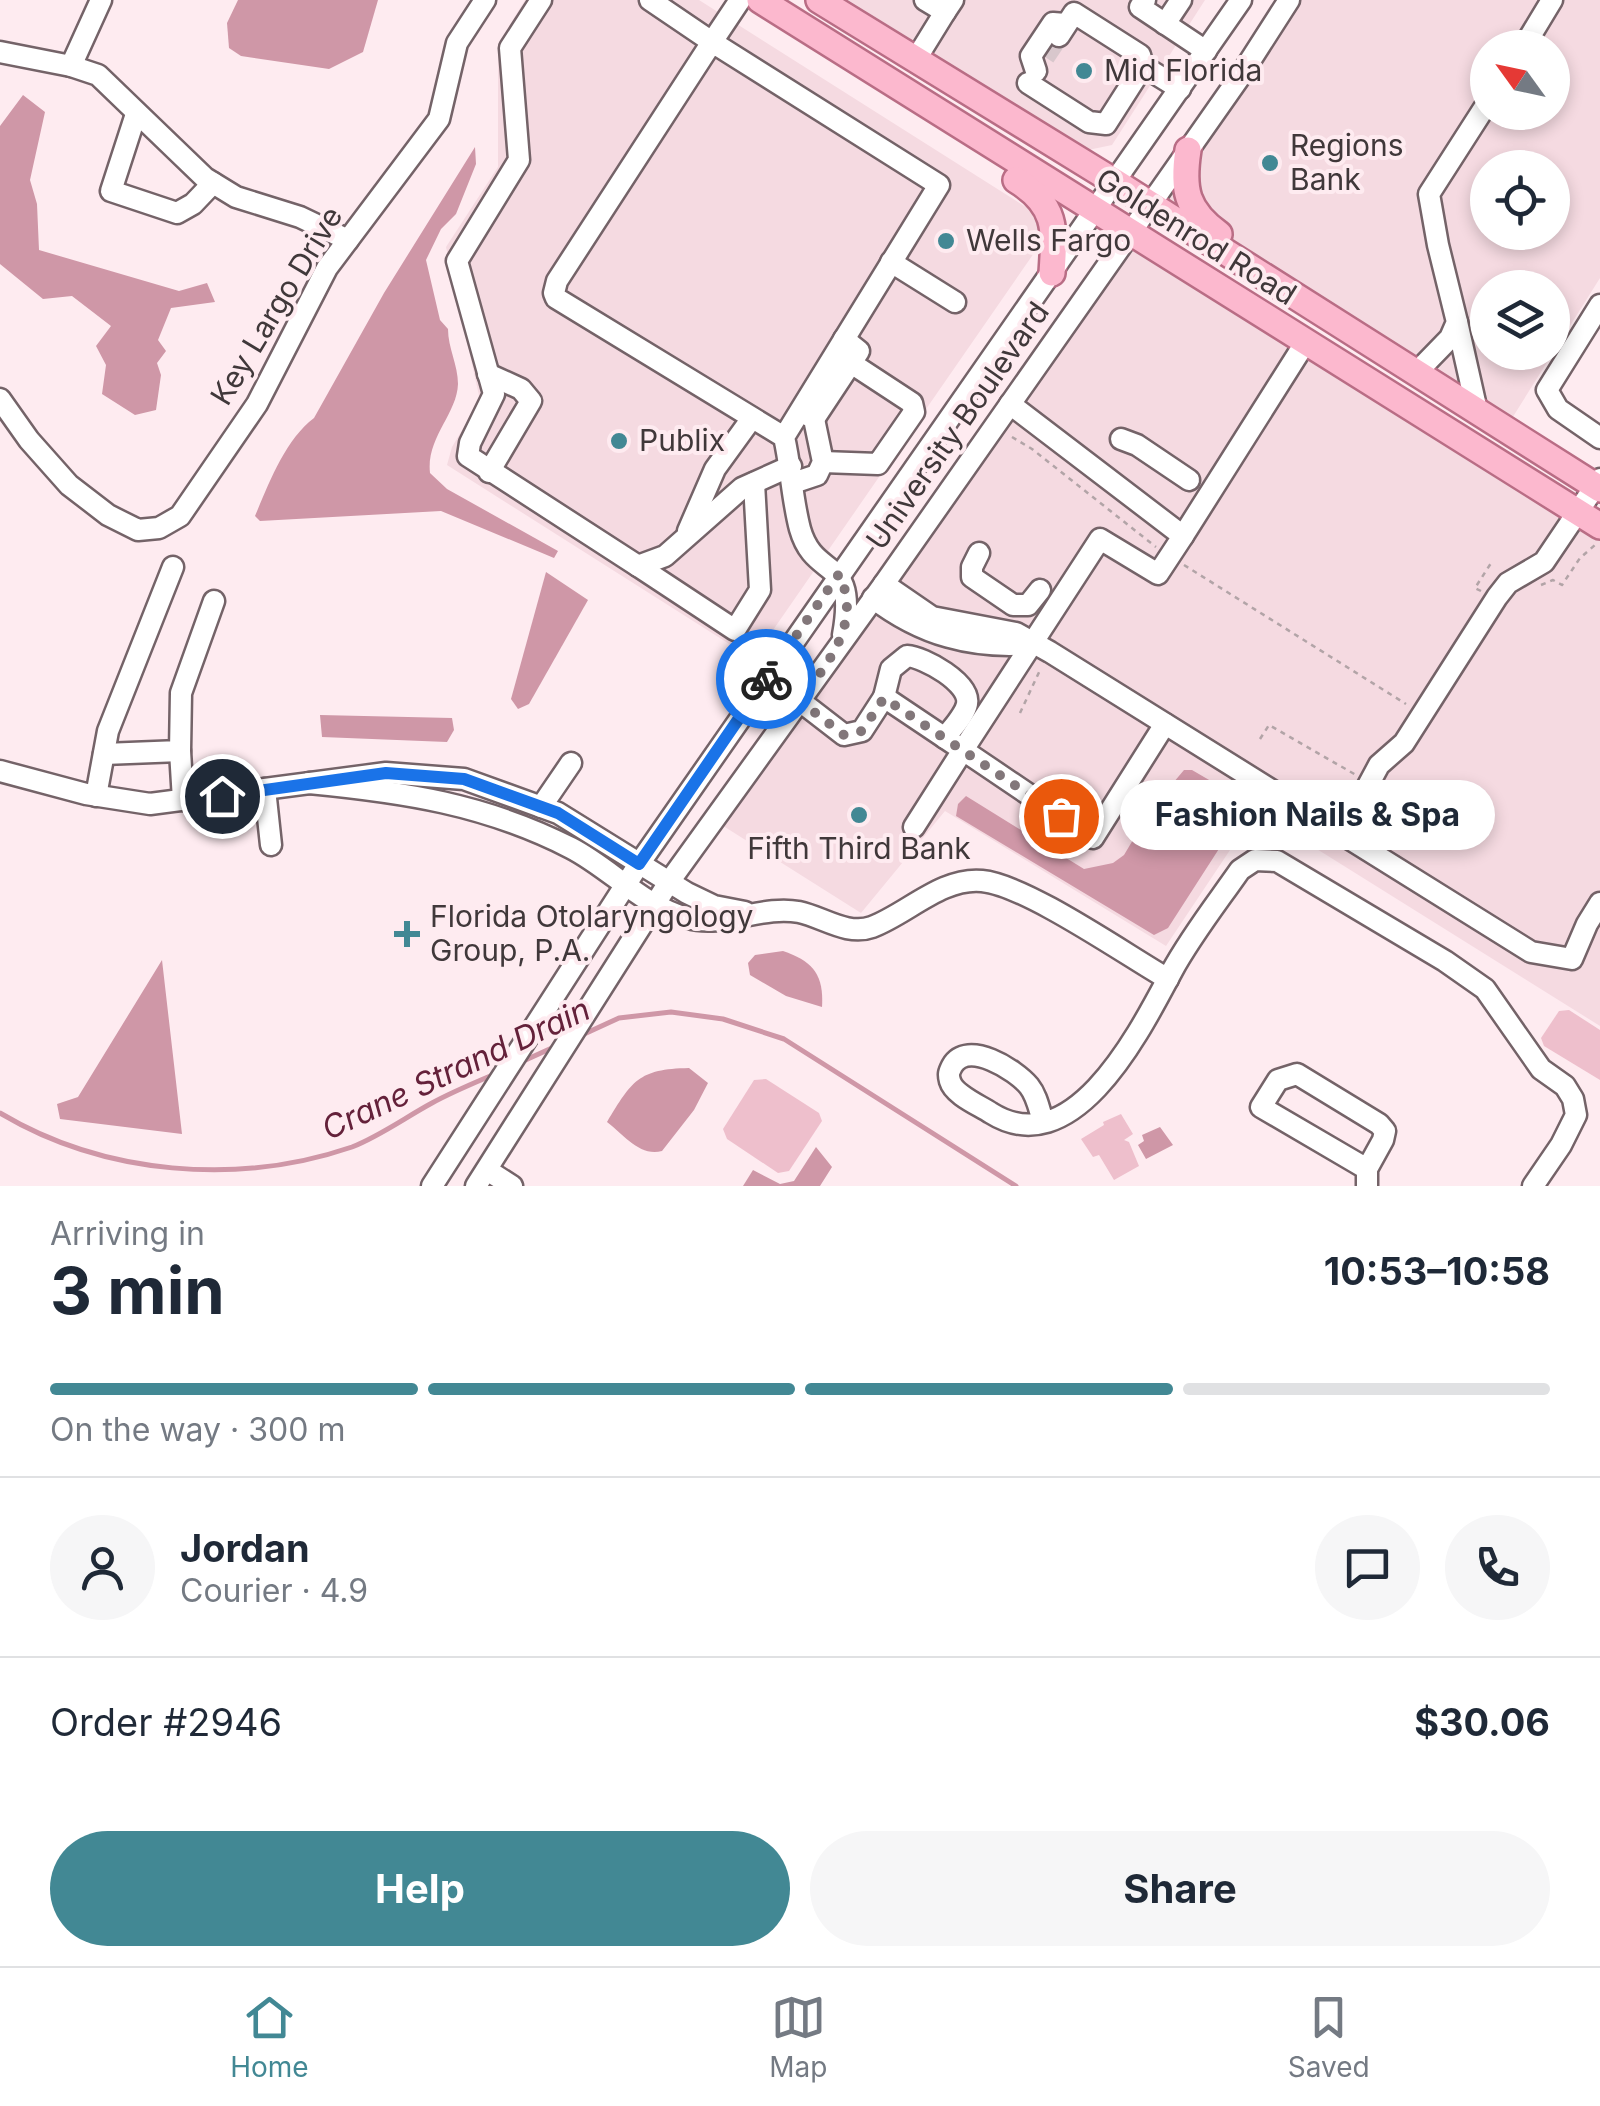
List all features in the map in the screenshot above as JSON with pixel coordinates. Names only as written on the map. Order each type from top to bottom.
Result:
[{"type":"main road","name":"Goldenrod Road","points":[[760,0],[1577,512],[1598,534]]},
{"type":"main road","points":[[792,0],[876,48],[911,56]]},
{"type":"main road","name":"Goldenrod Road","points":[[819,0],[1598,485]]},
{"type":"main road","points":[[848,56],[944,135],[1042,198],[1052,218],[1052,273]]},
{"type":"main road","points":[[1188,150],[1184,173],[1196,216],[1272,270],[1304,303]]},
{"type":"street","points":[[71,66],[102,0]]},
{"type":"street","name":"Key Largo Drive","points":[[0,400],[29,440],[70,485],[108,515],[138,530],[159,528],[180,516],[258,404],[328,268],[439,119],[457,43],[485,0]]},
{"type":"street","points":[[541,0],[510,48],[520,160],[457,261],[494,394],[470,443],[468,456],[735,630],[760,590],[754,483]]},
{"type":"street","points":[[638,566],[654,563],[742,488],[792,474],[818,475],[823,462],[807,415],[844,340],[939,185],[650,0]]},
{"type":"street","points":[[740,0],[571,258],[554,293],[556,298],[784,437],[801,532],[818,559],[839,574],[846,587],[848,610],[842,642]]},
{"type":"street","points":[[911,56],[949,6],[925,0]]},
{"type":"street","points":[[1145,0],[1140,7],[1206,51]]},
{"type":"street","points":[[1166,24],[1181,0]]},
{"type":"street","name":"University Boulevard","points":[[432,1186],[639,864],[1241,0]]},
{"type":"street","name":"University Boulevard","points":[[482,1178],[669,882],[878,592],[1289,0]]},
{"type":"street","points":[[1533,30],[1552,0]]},
{"type":"street","points":[[1144,66],[1106,124],[1089,122],[1036,70],[1031,56],[1052,23],[1067,24],[1140,56],[1144,66],[1180,89]]},
{"type":"street","points":[[0,52],[98,75],[213,183],[236,198],[300,217],[348,240]]},
{"type":"street","points":[[1007,116],[1036,70]]},
{"type":"street","points":[[136,114],[111,191],[176,212],[193,204],[213,183]]},
{"type":"street","points":[[1470,130],[1429,194],[1477,412]]},
{"type":"street","points":[[891,262],[954,302]]},
{"type":"street","points":[[1600,305],[1548,390],[1563,412],[1600,438]]},
{"type":"street","points":[[1416,373],[1450,338],[1457,322]]},
{"type":"street","points":[[784,437],[859,351],[844,340]]},
{"type":"street","points":[[914,827],[963,750],[1041,648],[1100,539],[1158,574],[1305,343]]},
{"type":"street","points":[[823,462],[878,464],[914,412],[912,403],[851,363]]},
{"type":"street","points":[[488,374],[521,388],[531,402],[489,472]]},
{"type":"street","points":[[1010,404],[1183,536]]},
{"type":"street","points":[[686,538],[715,469],[752,418]]},
{"type":"street","points":[[1120,439],[1137,445],[1189,480]]},
{"type":"street","points":[[1342,834],[1379,765],[1404,743],[1495,600],[1508,584],[1544,562],[1598,485]]},
{"type":"street","points":[[979,553],[972,577],[1013,605],[1028,605],[1040,590]]},
{"type":"street","points":[[96,796],[108,731],[173,568]]},
{"type":"street","points":[[878,592],[913,626],[932,634],[1041,648],[1531,952],[1572,959],[1600,903]]},
{"type":"street","points":[[183,800],[181,693],[214,601]]},
{"type":"street","points":[[800,701],[844,735],[862,731],[884,698],[890,668],[902,658],[920,658],[962,686],[968,699],[965,710],[945,738]]},
{"type":"street","points":[[884,698],[1093,838],[1165,724]]},
{"type":"street","points":[[104,754],[180,751]]},
{"type":"street","points":[[541,807],[571,763]]},
{"type":"street","points":[[0,771],[96,796],[150,804],[386,773],[464,779],[558,813],[714,906],[756,915]]},
{"type":"street","points":[[458,805],[464,779]]},
{"type":"street","points":[[309,783],[434,798],[458,805],[574,849],[655,903],[683,918],[710,923],[797,912],[840,926],[868,929],[952,885],[981,880],[1016,890],[1168,980]]},
{"type":"street","points":[[265,789],[271,845]]},
{"type":"street","points":[[1043,1121],[1028,1084],[979,1054],[957,1059],[950,1070],[954,1089],[997,1116],[1027,1126],[1043,1121],[1082,1104],[1104,1083],[1240,870],[1256,860],[1277,861],[1485,989],[1541,1069],[1564,1086],[1574,1100],[1576,1115],[1533,1186]]},
{"type":"street","points":[[1297,1074],[1311,1080],[1385,1131],[1367,1178],[1261,1107],[1278,1080],[1297,1074]]},
{"type":"street","points":[[482,1178],[512,1186]]},
{"type":"path","points":[[1006,434],[1170,556],[1423,714]]},
{"type":"path","points":[[1537,588],[1553,580],[1562,586],[1580,558],[1592,551],[1598,534]]},
{"type":"path","points":[[1493,560],[1475,588],[1495,600]]},
{"type":"path","points":[[1020,713],[1028,702],[1041,648]]},
{"type":"path","points":[[1260,739],[1268,725],[1368,783]]},
{"type":"shaded area","points":[[238,0],[378,0],[363,52],[329,69],[241,56],[229,48],[227,23]]},
{"type":"shaded area","points":[[525,0],[699,0],[1037,214],[1041,243],[753,659],[447,465],[452,447],[480,400],[446,247],[498,167],[498,44]]},
{"type":"shaded area","points":[[848,0],[1205,0],[1112,145],[1088,150]]},
{"type":"shaded area","points":[[1282,0],[1600,0],[1600,278],[1570,326],[1570,270],[1470,270],[1470,370],[1542,370],[1509,423],[1152,204]]},
{"type":"shaded area","points":[[23,95],[45,112],[30,180],[37,204],[39,250],[179,291],[207,283],[215,302],[171,308],[158,340],[166,351],[157,363],[161,375],[156,410],[135,415],[102,394],[106,365],[96,346],[111,326],[72,296],[43,299],[0,264],[0,126]]},
{"type":"shaded area","points":[[475,147],[476,164],[456,214],[441,229],[426,260],[440,320],[448,329],[458,384],[453,406],[433,449],[430,473],[447,489],[558,551],[554,558],[441,511],[260,521],[255,516],[286,450],[314,418],[384,293]]},
{"type":"shaded area","points":[[1130,234],[1600,529],[1600,1026],[1256,811],[1166,946],[945,811],[861,913],[717,822]]},
{"type":"shaded area","points":[[546,572],[588,600],[529,704],[518,709],[511,699]]},
{"type":"shaded area","points":[[320,715],[452,718],[454,730],[447,742],[322,737]]},
{"type":"shaded area","points":[[1184,770],[1192,770],[1228,791],[1224,841],[1168,928],[1154,935],[956,816],[958,804],[966,796],[1084,869],[1113,863],[1124,855],[1152,808]]},
{"type":"shaded area","points":[[783,951],[802,959],[814,971],[821,986],[822,1007],[786,996],[750,975],[748,963],[755,955]]},
{"type":"shaded area","points":[[162,960],[182,1134],[60,1119],[57,1104],[78,1097]]},
{"type":"shaded area","points":[[1569,1010],[1600,1030],[1600,1080],[1544,1046],[1541,1038],[1559,1011]]},
{"type":"shaded area","points":[[689,1068],[708,1083],[694,1110],[662,1151],[639,1148],[607,1122],[638,1080],[658,1071]]},
{"type":"shaded area","points":[[766,1079],[819,1113],[822,1121],[789,1171],[778,1173],[727,1139],[723,1129],[754,1080]]},
{"type":"shaded area","points":[[1121,1114],[1133,1134],[1124,1140],[1129,1142],[1139,1166],[1114,1180],[1099,1155],[1093,1157],[1081,1139]]},
{"type":"shaded area","points":[[1160,1127],[1173,1145],[1146,1159],[1138,1145],[1144,1141],[1142,1135]]},
{"type":"shaded area","points":[[816,1147],[832,1167],[820,1186],[743,1186],[753,1170],[780,1184],[794,1181]]},
{"type":"waterway","name":"Crane Strand Drain","points":[[582,1035],[619,1018],[671,1012],[723,1019],[784,1039],[1016,1186]]},
{"type":"waterway","name":"Crane Strand Drain","points":[[519,1063],[554,1047]]},
{"type":"waterway","name":"Crane Strand Drain","points":[[0,1113],[40,1134],[127,1161],[172,1168],[264,1167],[352,1147],[495,1074]]},
{"type":"tunnel","points":[[1045,57],[1059,36]]},
{"type":"way so far","points":[[766,679],[839,574],[846,587],[848,610],[842,642],[800,701],[844,735],[862,731],[884,698],[1061,816]]},
{"type":"place","name":"Mid Florida","points":[[1084,71]]},
{"type":"place","name":"Regions Bank","points":[[1270,163]]},
{"type":"place","name":"Wells Fargo","points":[[946,241]]},
{"type":"place","name":"Publix","points":[[619,441]]},
{"type":"place","name":"Fifth Third Bank","points":[[859,815]]},
{"type":"place","name":"Fashion Nails & Spa","points":[[1061,816]]},
{"type":"place","name":"Florida Otolaryngology Group, P.A.","points":[[407,934]]},
{"type":"route","points":[[222,796],[386,773],[464,779],[558,813],[639,864],[766,679]]}]
